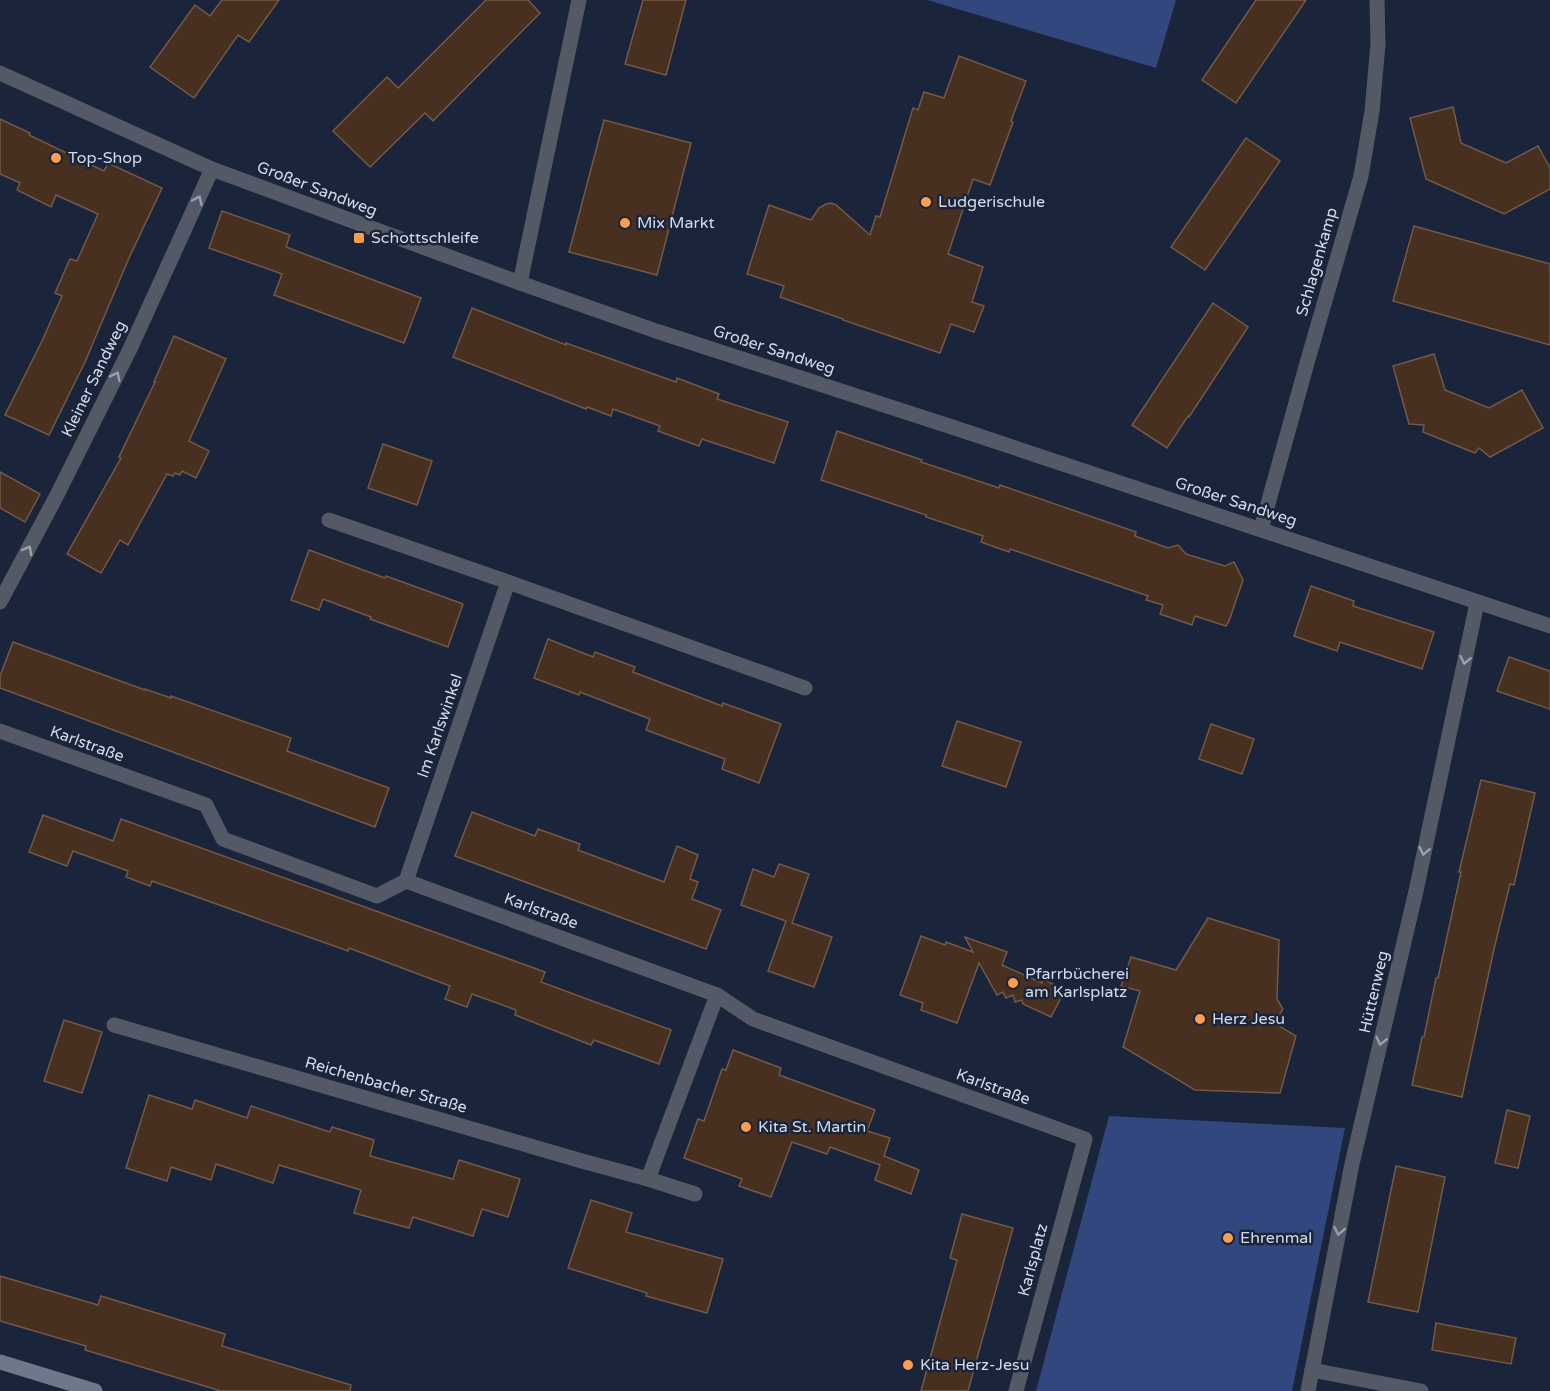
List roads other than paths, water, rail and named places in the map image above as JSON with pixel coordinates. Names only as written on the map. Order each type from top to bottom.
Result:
[{"type":"main road","points":[[0,1362],[96,1391]]},
{"type":"street","points":[[520,283],[579,0]]},
{"type":"street","name":"Schlagenkamp","points":[[1261,530],[1361,176],[1372,111],[1378,44],[1377,0]]},
{"type":"street","name":"Großer Sandweg","points":[[0,73],[212,169],[520,283],[656,331],[1550,626]]},
{"type":"street","name":"Kleiner Sandweg","points":[[0,602],[56,497],[130,349],[212,169]]},
{"type":"street","points":[[329,519],[805,688]]},
{"type":"street","name":"Im Karlswinkel","points":[[406,881],[508,582]]},
{"type":"street","name":"Hüttenweg","points":[[1308,1391],[1352,1164],[1416,891],[1477,603]]},
{"type":"street","name":"Karlstraße","points":[[0,731],[206,805],[223,839],[377,896],[406,881],[717,995],[753,1019],[1085,1139]]},
{"type":"street","points":[[648,1179],[717,995]]},
{"type":"street","name":"Reichenbacher Straße","points":[[114,1025],[695,1194]]},
{"type":"street","name":"Karlsplatz","points":[[1016,1391],[1085,1139]]},
{"type":"street","points":[[1312,1370],[1421,1391]]},
{"type":"place","name":"Top-Shop","points":[[56,158]]},
{"type":"place","name":"Ludgerischule","points":[[926,202]]},
{"type":"place","name":"Mix Markt","points":[[625,223]]},
{"type":"place","name":"Schottschleife","points":[[359,238]]},
{"type":"place","name":"Pfarrbücherei am Karlsplatz","points":[[1013,983]]},
{"type":"place","name":"Herz Jesu","points":[[1200,1019]]},
{"type":"place","name":"Kita St. Martin","points":[[746,1127]]},
{"type":"place","name":"Ehrenmal","points":[[1228,1238]]},
{"type":"place","name":"Kita Herz-Jesu","points":[[908,1365]]}]
